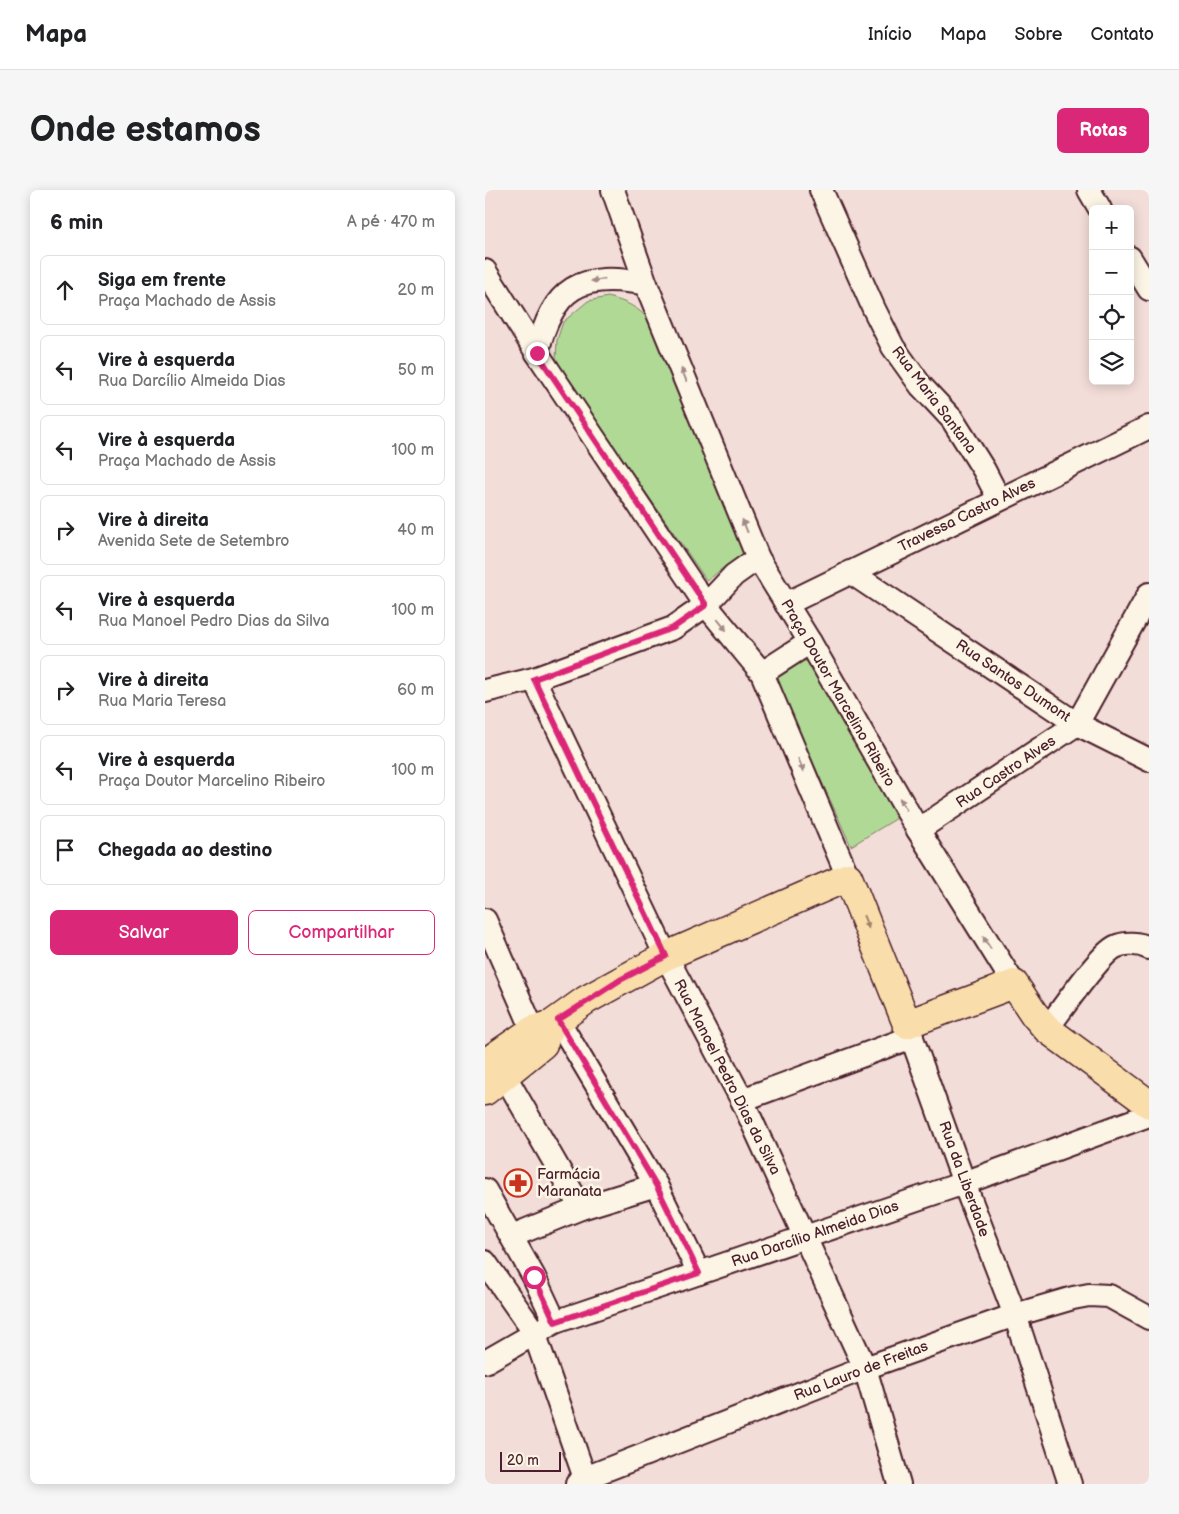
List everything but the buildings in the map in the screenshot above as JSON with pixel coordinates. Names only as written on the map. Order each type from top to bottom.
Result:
[{"type":"main road","points":[[492,1077],[546,1030],[611,985],[666,956],[848,877]]},
{"type":"main road","name":"Rua da Liberdade","points":[[848,877],[910,1031]]},
{"type":"main road","points":[[910,1031],[1013,984],[1047,1029],[1149,1104]]},
{"type":"street","name":"Praça Doutor Marcelino Ribeiro","points":[[613,190],[646,284],[758,558],[810,642],[918,830],[1013,984]]},
{"type":"street","name":"Rua Maria Santana","points":[[821,190],[893,347],[921,386],[952,419],[984,470],[999,499]]},
{"type":"street","points":[[1089,190],[1098,205]]},
{"type":"street","points":[[1134,265],[1149,289]]},
{"type":"street","points":[[485,272],[706,605],[762,673],[848,877]]},
{"type":"street","points":[[537,353],[545,324],[552,310],[571,289],[582,283],[610,278],[646,284]]},
{"type":"street","name":"Travessa Castro Alves","points":[[786,604],[1149,427]]},
{"type":"street","points":[[485,691],[534,679],[673,628],[706,605],[730,579],[758,558]]},
{"type":"street","name":"Rua Santos Dumont","points":[[851,572],[1077,724],[1149,594]]},
{"type":"street","points":[[762,673],[810,642]]},
{"type":"street","name":"Rua Manoel Pedro Dias da Silva","points":[[534,679],[666,956],[742,1100],[865,1368],[899,1484]]},
{"type":"street","points":[[1077,724],[1149,760]]},
{"type":"street","name":"Rua Castro Alves","points":[[918,830],[1077,724]]},
{"type":"street","points":[[485,920],[546,1030],[656,1185],[699,1273]]},
{"type":"street","points":[[1047,1029],[1107,953],[1114,947],[1131,943],[1149,948]]},
{"type":"street","points":[[742,1100],[910,1031]]},
{"type":"street","name":"Rua da Liberdade","points":[[910,1031],[964,1183],[1015,1315],[1070,1484]]},
{"type":"street","points":[[492,1077],[581,1208]]},
{"type":"street","name":"Rua Darcílio Almeida Dias","points":[[485,1362],[534,1332],[555,1322],[964,1183],[1149,1115]]},
{"type":"street","points":[[512,1236],[581,1208],[656,1185]]},
{"type":"street","points":[[485,1190],[512,1236],[555,1322]]},
{"type":"street","points":[[485,1262],[534,1332],[583,1482]]},
{"type":"street","name":"Rua Lauro de Freitas","points":[[583,1482],[865,1368],[1015,1315],[1073,1298],[1099,1294],[1109,1296],[1149,1318]]},
{"type":"green space","points":[[608,297],[632,306],[651,322],[748,558],[724,567],[707,581],[566,377],[556,358],[557,340],[563,322],[588,301]]},
{"type":"green space","points":[[794,661],[807,661],[899,817],[851,846],[776,681],[781,669]]},
{"type":"place","name":"Farmácia Maranata","points":[[518,1183]]},
{"type":"route","points":[[534,1277],[555,1322],[699,1273],[656,1185],[558,1020],[586,1000],[666,956],[534,679],[673,628],[706,605],[537,353]]}]
